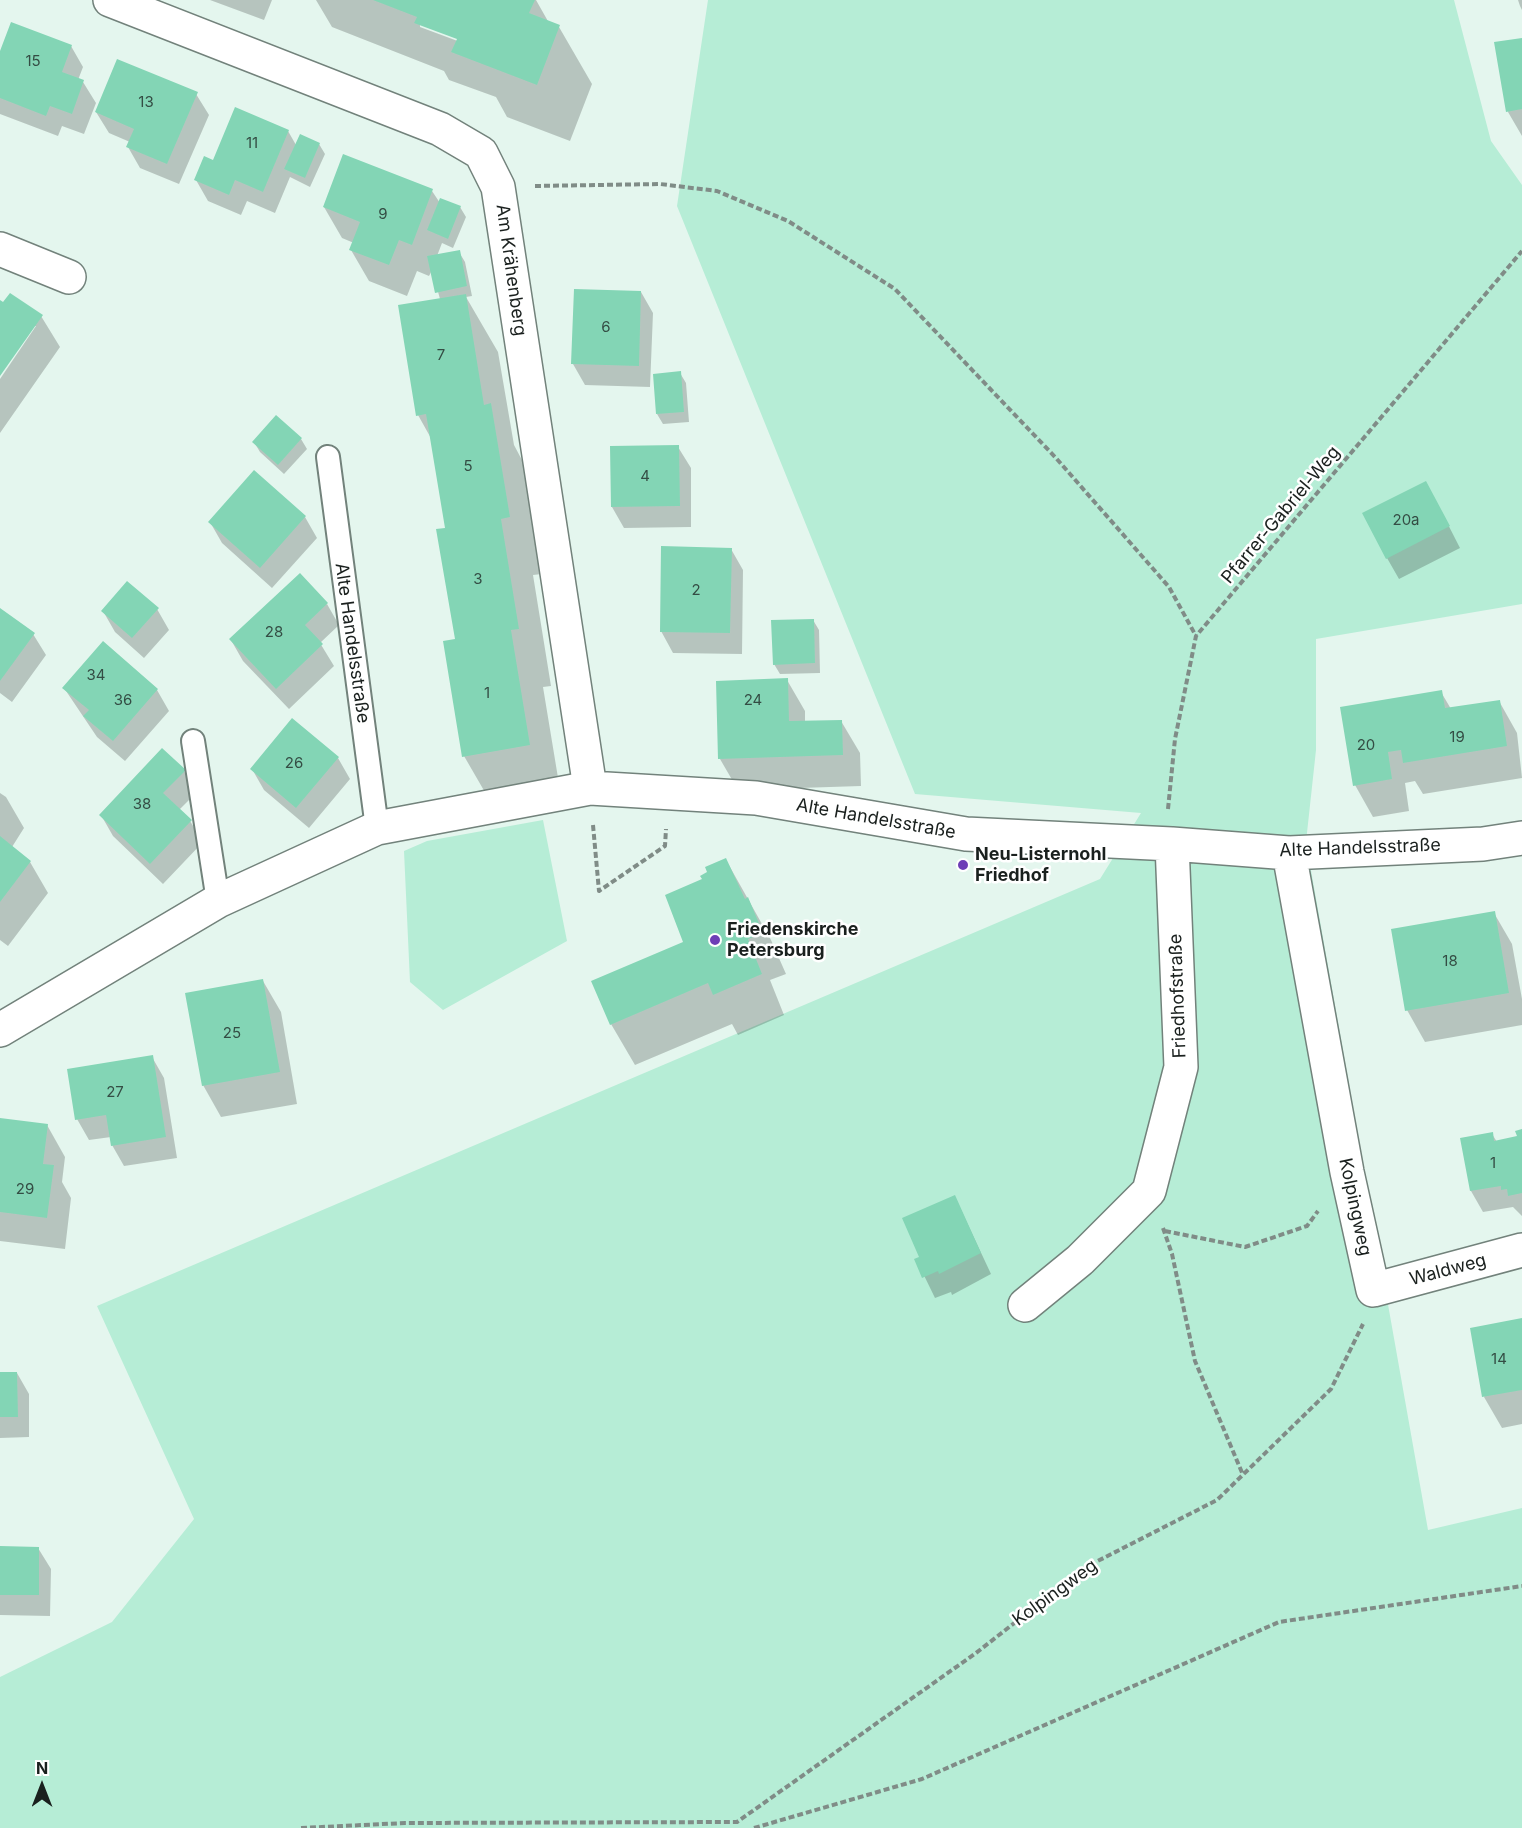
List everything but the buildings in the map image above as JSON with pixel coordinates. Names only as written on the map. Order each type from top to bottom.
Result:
[{"type":"street","name":"Am Krähenberg","points":[[110,0],[440,129],[481,153],[498,187],[590,788]]},
{"type":"street","points":[[0,249],[69,277]]},
{"type":"street","name":"Alte Handelsstraße","points":[[0,1030],[218,902],[377,828],[590,788],[756,798],[966,834],[1168,844],[1289,853],[1484,844],[1522,838]]},
{"type":"street","name":"Friedhofstraße","points":[[1149,1191],[1181,1067],[1168,844]]},
{"type":"street","name":"Kolpingweg","points":[[1289,853],[1347,1172],[1373,1290]]},
{"type":"street","points":[[1025,1305],[1080,1260],[1149,1191]]},
{"type":"street","name":"Waldweg","points":[[1373,1290],[1522,1251]]},
{"type":"lane","name":"Alte Handelsstraße","points":[[328,457],[377,828]]},
{"type":"lane","points":[[193,741],[218,902]]},
{"type":"path","points":[[498,187],[660,184],[717,191],[788,221],[895,289],[1056,458],[1169,587],[1196,636]]},
{"type":"path","name":"Pfarrer-Gabriel-Weg","points":[[1168,844],[1175,739],[1196,636],[1522,251]]},
{"type":"path","points":[[590,788],[599,891],[665,846],[669,793]]},
{"type":"path","points":[[1164,1231],[1245,1246],[1255,1243],[1307,1226],[1347,1172]]},
{"type":"path","points":[[1149,1191],[1172,1254],[1195,1361],[1243,1475]]},
{"type":"path","name":"Kolpingweg","points":[[737,1822],[976,1653],[1086,1567],[1217,1500],[1331,1389],[1361,1330],[1373,1290]]},
{"type":"path","points":[[754,1828],[922,1779],[1280,1622],[1522,1586]]},
{"type":"path","points":[[301,1828],[405,1823],[737,1822]]},
{"type":"path","points":[[733,1828],[737,1822]]},
{"type":"green space","points":[[708,0],[1454,0],[1491,141],[1522,185],[1522,604],[1316,639],[1316,750],[1306,842],[1428,1530],[1522,1508],[1522,1828],[0,1828],[0,1677],[112,1622],[194,1519],[97,1306],[1100,879],[1141,813],[915,794],[677,206]]},
{"type":"green space","points":[[543,820],[567,941],[443,1010],[410,982],[404,851],[427,841]]},
{"type":"place","name":"Neu-Listernohl Friedhof","points":[[963,865]]},
{"type":"place","name":"Friedenskirche Petersburg","points":[[715,940]]}]
